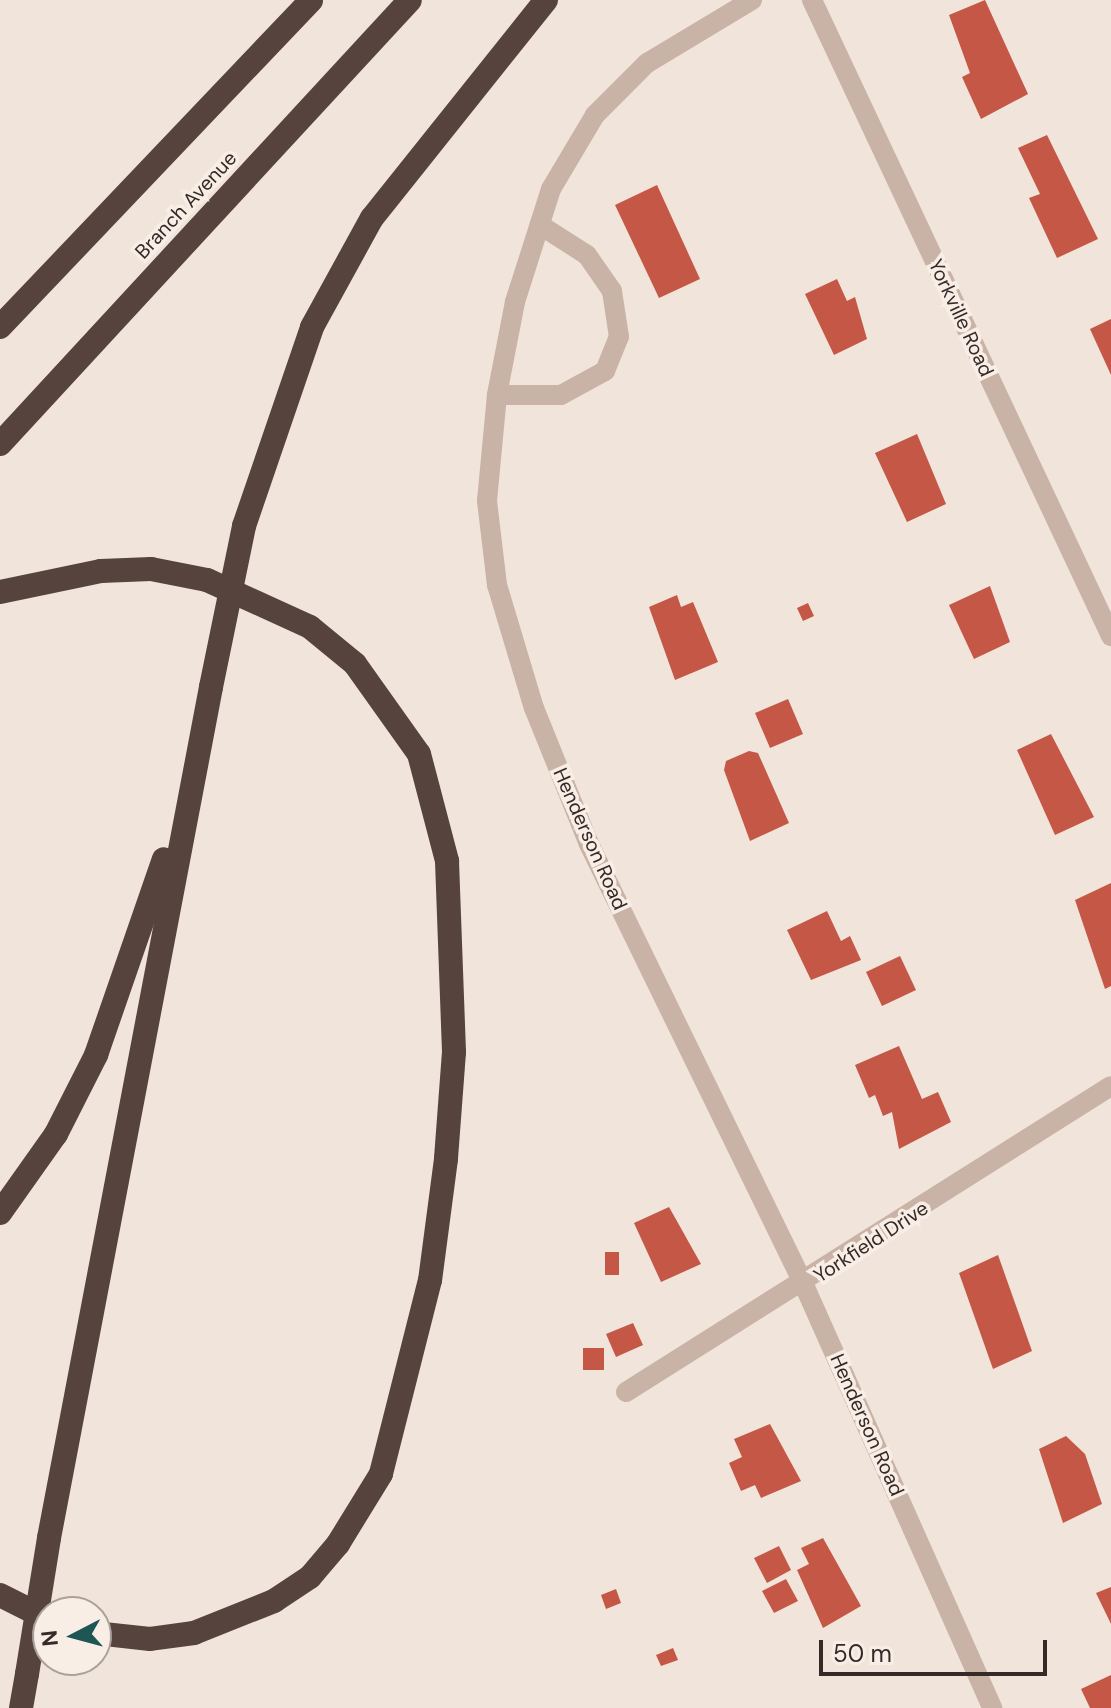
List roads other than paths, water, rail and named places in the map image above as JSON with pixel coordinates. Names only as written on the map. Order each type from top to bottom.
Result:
[{"type":"highway","points":[[201,118],[296,0]]},
{"type":"highway","points":[[0,327],[311,0]]},
{"type":"highway","name":"Branch Avenue","points":[[0,444],[410,0]]},
{"type":"highway","points":[[21,1708],[49,1538],[244,526],[312,327],[372,218],[546,0]]},
{"type":"highway","points":[[0,423],[186,240]]},
{"type":"highway","points":[[0,592],[101,571],[151,569],[207,580],[310,627],[355,664],[419,754],[447,861],[454,1052],[446,1159],[430,1280],[381,1474],[338,1544],[310,1577],[274,1601],[194,1633],[150,1639],[112,1635]]},
{"type":"highway","points":[[0,1213],[56,1134],[96,1055],[135,957],[211,687]]},
{"type":"highway","points":[[0,1595],[32,1611]]},
{"type":"street","name":"Henderson Road","points":[[752,0],[647,63],[595,115],[551,189],[497,395],[487,501],[497,585],[534,708],[589,844],[804,1285],[992,1708]]},
{"type":"street","name":"Yorkville Road","points":[[812,0],[1111,636]]},
{"type":"street","points":[[497,395],[561,395],[605,371],[619,337],[612,291],[587,255],[540,225]]},
{"type":"street","name":"Yorkfield Drive","points":[[626,1392],[804,1285],[1111,1086]]}]
